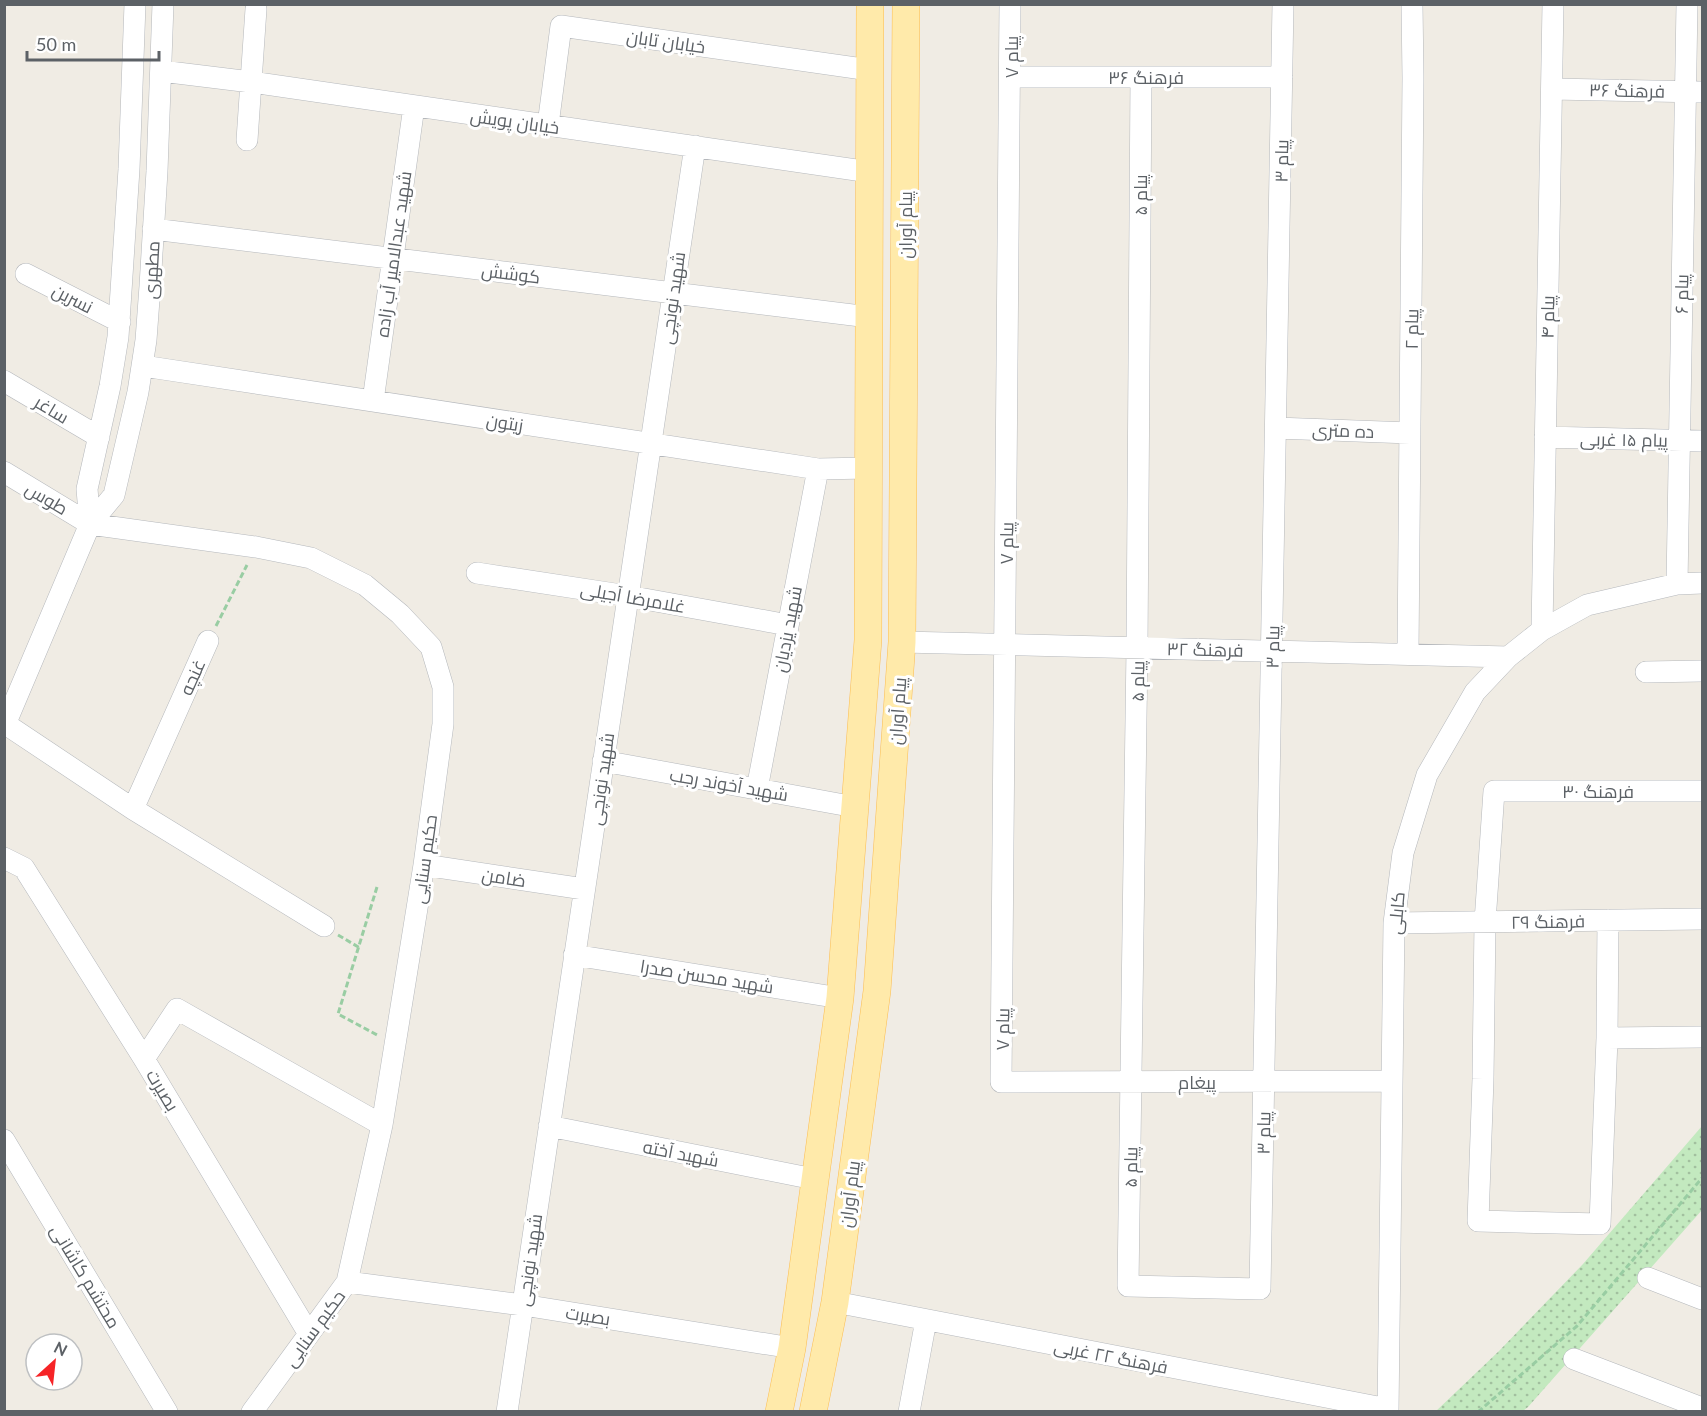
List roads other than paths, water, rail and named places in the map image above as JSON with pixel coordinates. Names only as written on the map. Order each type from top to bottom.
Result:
[{"type":"main road","name":"پیام آوران","points":[[779,1412],[792,1348],[840,998],[868,640],[870,4]]},
{"type":"main road","name":"پیام آوران","points":[[813,1412],[835,1302],[877,991],[902,642],[906,4]]},
{"type":"main road","points":[[828,1082],[863,1087]]},
{"type":"street","name":"مطهری","points":[[90,524],[87,489],[115,362],[120,322],[135,4]]},
{"type":"street","name":"مطهری","points":[[5,724],[90,524],[114,495],[146,340],[157,171],[163,4]]},
{"type":"street","name":"پیام ۷","points":[[1001,1082],[1011,4]]},
{"type":"street","name":"پیام ۳","points":[[1128,1286],[1260,1289],[1283,4]]},
{"type":"street","name":"پیام ۲","points":[[1408,654],[1412,4]]},
{"type":"street","name":"پیام ۴","points":[[1542,630],[1553,4]]},
{"type":"street","name":"پیام ۶","points":[[1677,584],[1678,440],[1694,92],[1687,4]]},
{"type":"street","points":[[247,140],[256,9]]},
{"type":"street","name":"خیابان تابان","points":[[548,125],[561,27],[870,70]]},
{"type":"street","name":"خیابان پویش","points":[[160,71],[252,82],[870,172]]},
{"type":"street","name":"فرهنگ ۳۶","points":[[1011,77],[1282,77]]},
{"type":"street","name":"پیام ۵","points":[[1128,1286],[1137,648],[1141,77]]},
{"type":"street","name":"فرهنگ ۳۶","points":[[1552,89],[1694,92]]},
{"type":"street","name":"شهید عبدالامیر آب زاده","points":[[373,402],[414,106]]},
{"type":"street","name":"شهید نونچی","points":[[507,1412],[695,147]]},
{"type":"street","name":"کوشش","points":[[153,229],[869,317]]},
{"type":"street","name":"نسرین","points":[[27,274],[120,322]]},
{"type":"street","name":"زیتون","points":[[142,366],[818,469],[868,468]]},
{"type":"street","name":"ساغر","points":[[4,381],[99,437]]},
{"type":"street","name":"ده متری","points":[[1276,428],[1410,433]]},
{"type":"street","name":"پیام ۱۵ غربی","points":[[1545,438],[1702,441]]},
{"type":"street","name":"شهید یزدیان","points":[[757,789],[818,469]]},
{"type":"street","name":"طوس","points":[[4,472],[90,524]]},
{"type":"street","name":"حکیم سنایی","points":[[90,524],[256,547],[311,558],[365,585],[400,614],[431,647],[443,687],[443,724],[424,865],[382,1125],[347,1281],[252,1412]]},
{"type":"street","name":"غلامرضا آجیلی","points":[[477,573],[628,596],[788,625]]},
{"type":"street","name":"کابلی","points":[[1388,1410],[1394,923],[1402,853],[1427,775],[1475,692],[1508,657],[1542,630],[1587,605],[1677,584],[1702,583]]},
{"type":"street","name":"غنچه","points":[[133,809],[208,641]]},
{"type":"street","name":"فرهنگ ۳۲","points":[[902,642],[1508,657]]},
{"type":"street","points":[[1646,672],[1702,671]]},
{"type":"street","points":[[5,724],[133,809],[324,926]]},
{"type":"street","name":"شهید آخوند رجب","points":[[603,761],[855,807]]},
{"type":"street","name":"فرهنگ ۳۰","points":[[1485,922],[1494,790],[1702,791]]},
{"type":"street","name":"بصیرت","points":[[4,858],[24,868],[144,1059],[309,1334]]},
{"type":"street","name":"ضامن","points":[[424,865],[584,889]]},
{"type":"street","name":"فرهنگ ۲۹","points":[[1394,923],[1702,919]]},
{"type":"street","points":[[1485,922],[1478,1221],[1600,1224],[1607,1038],[1608,920]]},
{"type":"street","name":"شهید محسن صدرا","points":[[574,955],[840,998]]},
{"type":"street","points":[[144,1059],[177,1009],[382,1125]]},
{"type":"street","points":[[1607,1038],[1702,1037]]},
{"type":"street","name":"پیغام","points":[[1001,1082],[1392,1081]]},
{"type":"street","name":"شهید آخته","points":[[549,1126],[814,1179]]},
{"type":"street","name":"محتشم کاشانی","points":[[8,1154],[167,1412]]},
{"type":"street","points":[[1648,1278],[1702,1299]]},
{"type":"street","name":"بصیرت","points":[[347,1281],[523,1305],[792,1348]]},
{"type":"street","name":"فرهنگ ۲۲ غربی","points":[[835,1302],[1388,1410]]},
{"type":"street","points":[[909,1412],[926,1320]]},
{"type":"street","points":[[1574,1359],[1702,1408]]}]
